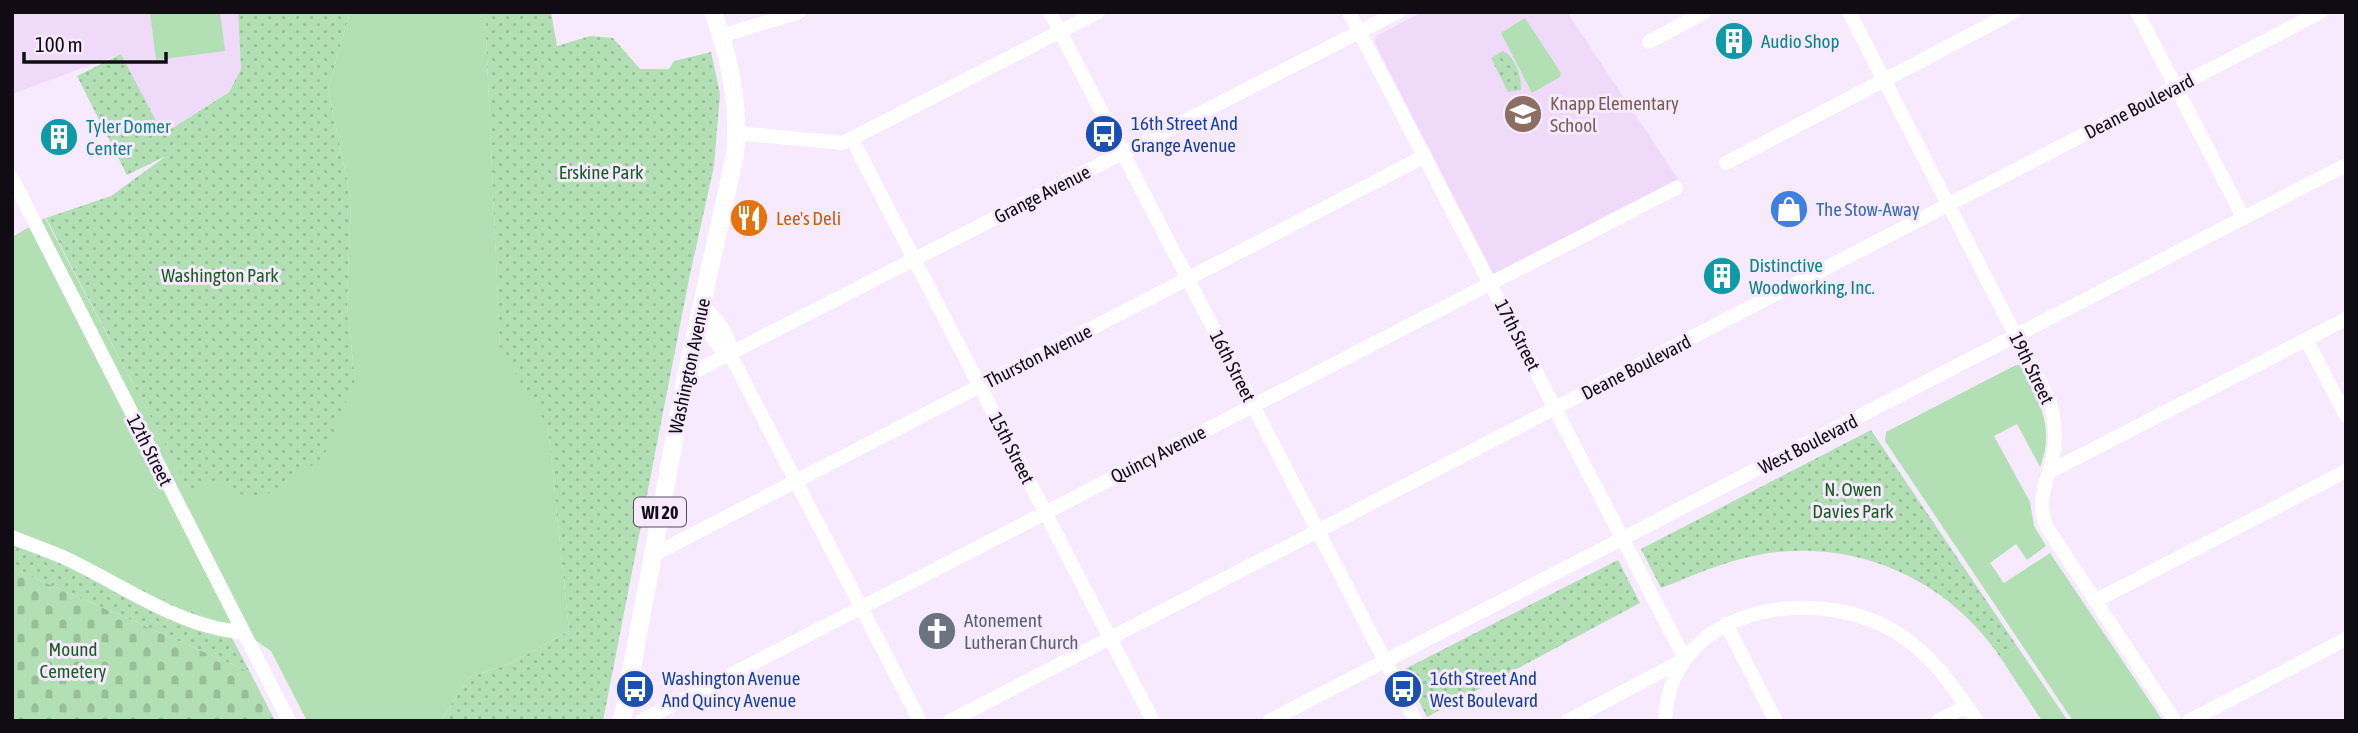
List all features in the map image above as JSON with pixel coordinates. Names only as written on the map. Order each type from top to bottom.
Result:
[{"type":"main road","name":"Washington Avenue","points":[[622,721],[685,376],[737,133],[735,92],[722,36],[713,12]]},
{"type":"street","points":[[722,36],[799,12]]},
{"type":"street","name":"16th Street","points":[[1051,12],[1416,721]]},
{"type":"street","points":[[737,133],[843,143],[1098,12]]},
{"type":"street","name":"17th Street","points":[[1349,12],[1685,659]]},
{"type":"street","name":"Grange Avenue","points":[[685,376],[730,356],[1398,12]]},
{"type":"street","points":[[1649,42],[1705,12]]},
{"type":"street","name":"19th Street","points":[[1849,12],[2053,411],[2056,436],[2041,497],[2042,517],[2050,535],[2175,721]]},
{"type":"street","points":[[1726,163],[2014,12]]},
{"type":"street","points":[[2137,12],[2243,218]]},
{"type":"street","name":"Deane Boulevard","points":[[950,721],[2321,12]]},
{"type":"street","name":"15th Street","points":[[852,139],[1153,721]]},
{"type":"street","name":"Thurston Avenue","points":[[651,556],[1425,156]]},
{"type":"street","name":"West Boulevard","points":[[1269,721],[2346,166]]},
{"type":"street","name":"12th Street","points":[[12,178],[289,721]]},
{"type":"street","name":"Quincy Avenue","points":[[641,721],[1676,188]]},
{"type":"street","points":[[701,304],[706,325],[720,351],[730,356],[920,721]]},
{"type":"street","points":[[2049,472],[2346,319]]},
{"type":"street","points":[[2306,339],[2346,416]]},
{"type":"street","points":[[2095,601],[2346,471]]},
{"type":"street","points":[[12,537],[63,557],[164,609],[227,631],[243,632]]},
{"type":"street","points":[[1665,721],[1672,686],[1685,659],[1702,641],[1726,624],[1763,612],[1795,607],[1834,610],[1865,618],[1894,631],[1920,649],[1942,671],[1977,721]]},
{"type":"street","points":[[1726,624],[1776,721]]},
{"type":"street","points":[[2189,721],[2346,639]]},
{"type":"street","points":[[1568,721],[1685,659]]},
{"type":"street","points":[[1938,721],[1966,706]]},
{"type":"shaded area","points":[[12,12],[238,12],[241,69],[228,92],[162,134],[121,54],[12,94]]},
{"type":"shaded area","name":"Knapp Elementary School","points":[[1422,12],[1567,12],[1678,179],[1498,274],[1493,273],[1375,43],[1376,36]]},
{"type":"green space","points":[[150,12],[220,12],[225,51],[156,60]]},
{"type":"green space","name":"Washington Park","points":[[238,12],[350,12],[328,89],[351,199],[347,305],[355,380],[323,458],[257,501],[211,481],[190,492],[46,218],[111,196],[166,156],[127,175],[77,76],[121,54],[163,134],[229,92],[241,69]]},
{"type":"green space","points":[[350,12],[485,12],[500,348],[548,426],[569,631],[509,664],[469,677],[441,721],[307,721],[271,651],[243,632],[168,603],[12,531],[12,237],[45,218],[190,491],[211,481],[355,380],[347,305],[351,199],[328,89]]},
{"type":"green space","name":"Erskine Park","points":[[551,12],[557,46],[590,36],[613,38],[640,69],[669,69],[674,61],[711,52],[720,94],[714,166],[689,279],[603,721],[441,721],[469,677],[509,664],[569,631],[548,427],[500,349],[485,13]]},
{"type":"green space","points":[[1525,18],[1561,73],[1560,77],[1532,93],[1501,33]]},
{"type":"green space","points":[[1503,51],[1517,68],[1521,90],[1508,92],[1491,58]]},
{"type":"green space","points":[[2020,365],[2043,414],[2046,439],[2040,467],[2017,424],[1994,436],[2030,502],[2034,526],[2046,546],[2027,560],[2016,544],[1990,563],[2004,583],[2050,553],[2163,721],[2073,721],[1885,441],[1886,432]]},
{"type":"green space","name":"N. Owen Davies Park","points":[[1871,430],[2017,646],[2000,657],[1978,629],[1953,605],[1925,585],[1862,559],[1828,552],[1793,551],[1758,555],[1709,569],[1661,588],[1641,549]]},
{"type":"green space","points":[[12,531],[226,627],[250,672],[12,568]]},
{"type":"green space","points":[[1618,560],[1640,603],[1427,717],[1403,670]]},
{"type":"green space","name":"Mound Cemetery","points":[[12,568],[250,672],[275,721],[12,721]]},
{"type":"green space","points":[[2017,646],[2068,721],[2042,721],[2000,657]]},
{"type":"place","name":"Audio Shop","points":[[1734,41]]},
{"type":"place","name":"Knapp Elementary School","points":[[1523,114]]},
{"type":"place","name":"16th Street And Grange Avenue","points":[[1104,134]]},
{"type":"place","name":"Tyler Domer Center","points":[[59,137]]},
{"type":"place","name":"The Stow-Away","points":[[1789,209]]},
{"type":"place","name":"Lee's Deli","points":[[749,218]]},
{"type":"place","name":"Distinctive Woodworking, Inc.","points":[[1722,276]]},
{"type":"place","name":"Atonement Lutheran Church","points":[[937,631]]},
{"type":"place","name":"Washington Avenue And Quincy Avenue","points":[[635,689]]},
{"type":"place","name":"16th Street And West Boulevard","points":[[1403,689]]}]
